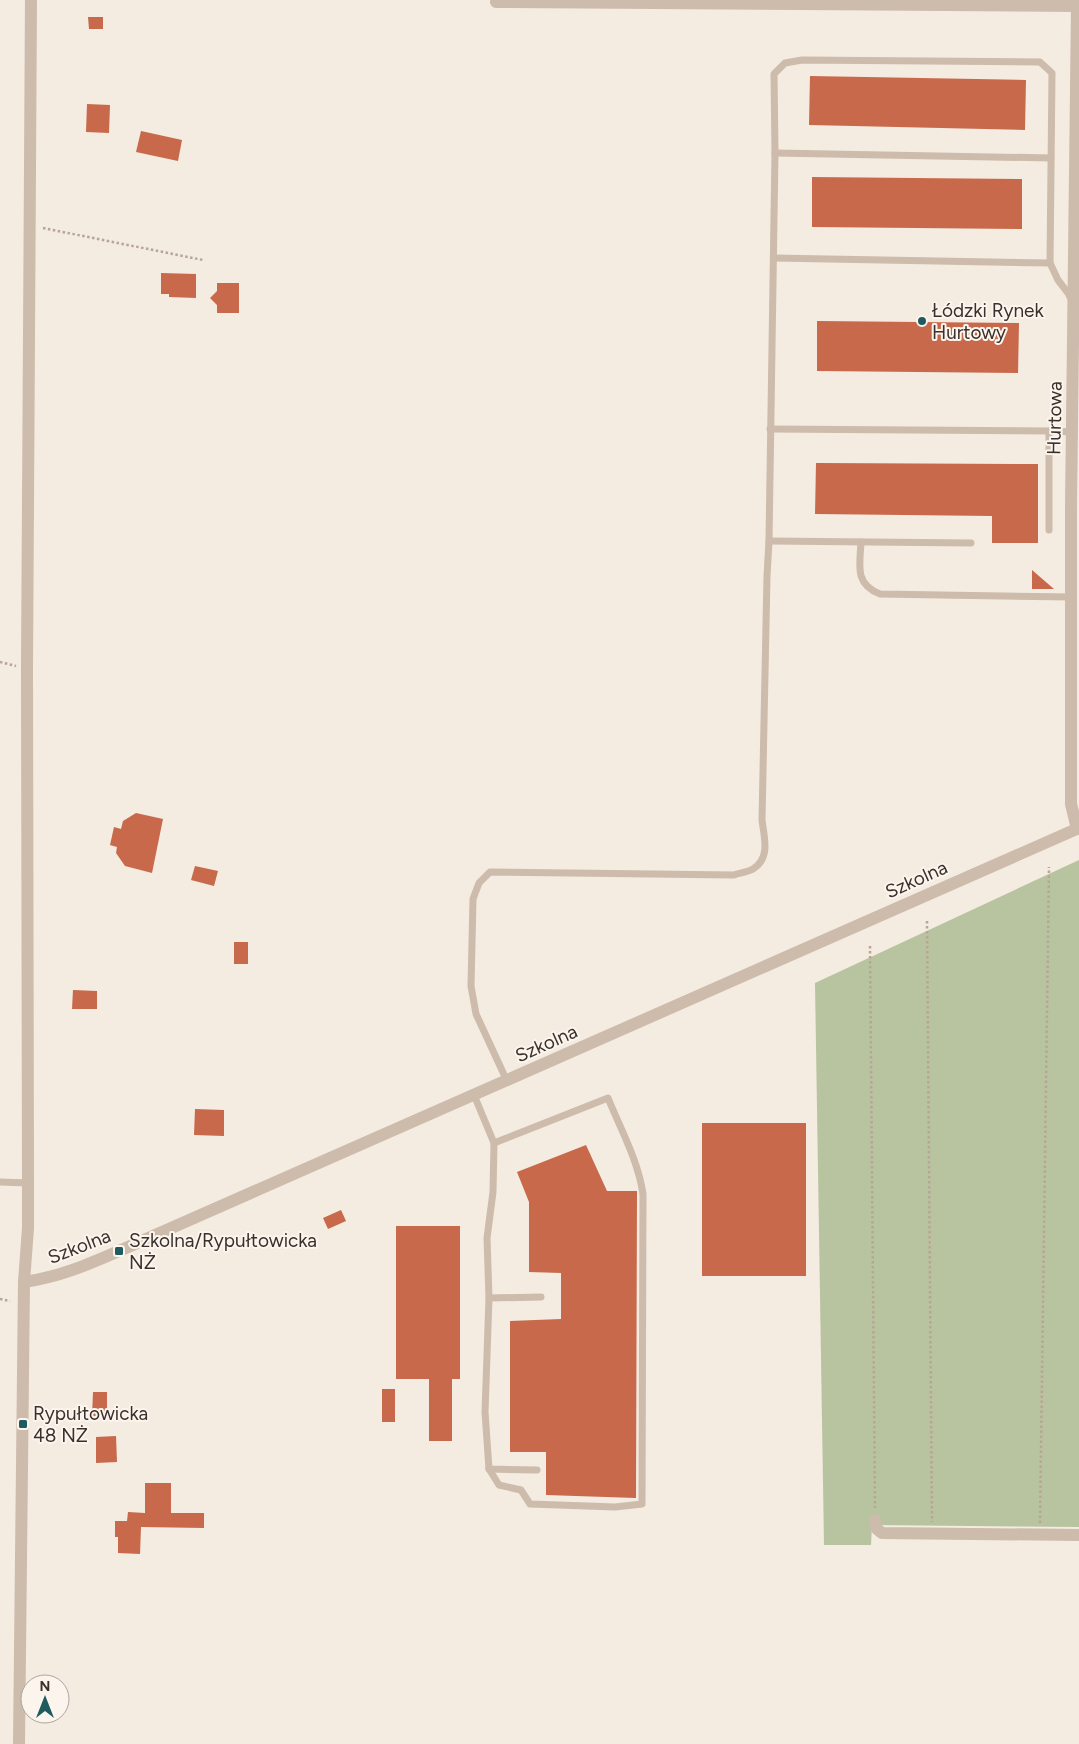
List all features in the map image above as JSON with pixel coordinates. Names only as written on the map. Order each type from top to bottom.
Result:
[{"type":"street","points":[[19,1744],[24,1282],[28,1228],[27,648],[31,0]]},
{"type":"street","points":[[496,2],[641,1],[1078,6]]},
{"type":"street","name":"Hurtowa","points":[[1078,6],[1074,307],[1076,391],[1072,432],[1075,491],[1071,597],[1071,804],[1078,828]]},
{"type":"street","name":"Szkolna","points":[[24,1282],[47,1279],[71,1272],[1078,828]]},
{"type":"street","points":[[875,1520],[877,1529],[882,1533],[1079,1535]]},
{"type":"lane","points":[[507,1081],[476,1014],[471,986],[473,899],[479,883],[490,872],[734,875],[753,869],[764,858],[765,846],[762,820],[774,258],[774,74],[785,64],[802,60],[1040,62],[1052,74],[1050,263],[1074,307]]},
{"type":"lane","points":[[775,153],[1051,158]]},
{"type":"lane","points":[[774,258],[1050,263]]},
{"type":"lane","points":[[770,430],[1072,432]]},
{"type":"lane","points":[[1049,431],[1049,530]]},
{"type":"lane","points":[[769,541],[972,543]]},
{"type":"lane","points":[[861,542],[860,572],[862,581],[870,590],[880,594],[1071,597]]},
{"type":"lane","points":[[474,1095],[494,1143],[493,1192],[487,1238],[486,1412],[489,1469],[499,1485],[521,1490],[530,1504],[615,1507],[642,1504],[643,1194],[634,1158],[608,1098],[494,1143]]},
{"type":"lane","points":[[0,1182],[28,1183]]},
{"type":"lane","points":[[488,1298],[541,1297]]},
{"type":"lane","points":[[489,1469],[538,1470]]},
{"type":"path","points":[[29,226],[203,260]]},
{"type":"path","points":[[1039,1535],[1049,867]]},
{"type":"path","points":[[927,921],[932,1534]]},
{"type":"path","points":[[870,946],[875,1520]]},
{"type":"green space","points":[[1079,860],[1079,1527],[872,1525],[871,1545],[824,1545],[815,983]]},
{"type":"building","points":[[88,17],[103,17],[103,29],[89,29]]},
{"type":"building","points":[[810,76],[1026,80],[1025,130],[809,125]]},
{"type":"building","points":[[87,104],[110,105],[109,133],[86,132]]},
{"type":"building","points":[[141,131],[182,140],[178,161],[136,152]]},
{"type":"building","points":[[812,177],[1022,179],[1022,229],[812,227]]},
{"type":"building","points":[[161,273],[196,274],[196,298],[169,297],[169,294],[161,294]]},
{"type":"building","points":[[217,283],[239,283],[239,313],[217,313],[217,305],[210,298],[217,291]]},
{"type":"building","points":[[817,321],[1019,323],[1018,373],[817,371]]},
{"type":"building","points":[[816,463],[1038,464],[1038,543],[992,543],[992,516],[815,514]]},
{"type":"building","points":[[1032,570],[1054,589],[1032,589]]},
{"type":"building","points":[[136,813],[163,819],[152,873],[125,866],[116,853],[117,847],[110,845],[114,827],[121,829],[123,821]]},
{"type":"building","points":[[195,866],[218,871],[214,886],[191,880]]},
{"type":"building","points":[[234,942],[248,942],[248,964],[234,964]]},
{"type":"building","points":[[73,990],[97,991],[97,1009],[72,1009]]},
{"type":"building","points":[[195,1109],[224,1110],[224,1136],[194,1135]]},
{"type":"building","points":[[702,1123],[806,1123],[806,1276],[702,1276]]},
{"type":"building","points":[[586,1145],[607,1191],[637,1191],[636,1498],[546,1495],[546,1452],[510,1452],[510,1321],[561,1319],[561,1273],[529,1272],[529,1202],[517,1172]]},
{"type":"building","points":[[341,1210],[346,1221],[328,1229],[323,1218]]},
{"type":"building","points":[[396,1226],[460,1226],[460,1379],[452,1379],[452,1441],[429,1441],[429,1379],[396,1379]]},
{"type":"building","points":[[382,1389],[395,1389],[395,1422],[382,1422]]},
{"type":"building","points":[[93,1392],[107,1392],[107,1416],[92,1416]]},
{"type":"building","points":[[116,1436],[117,1462],[96,1463],[96,1437]]},
{"type":"building","points":[[145,1483],[171,1483],[171,1513],[204,1513],[204,1528],[141,1527],[140,1554],[118,1553],[115,1521],[127,1521],[128,1512],[145,1513]]},
{"type":"place","name":"Łódzki Rynek Hurtowy","points":[[922,321]]},
{"type":"place","name":"Szkolna/Rypułtowicka NŻ","points":[[119,1251]]},
{"type":"place","name":"Rypułtowicka 48 NŻ","points":[[23,1424]]}]
